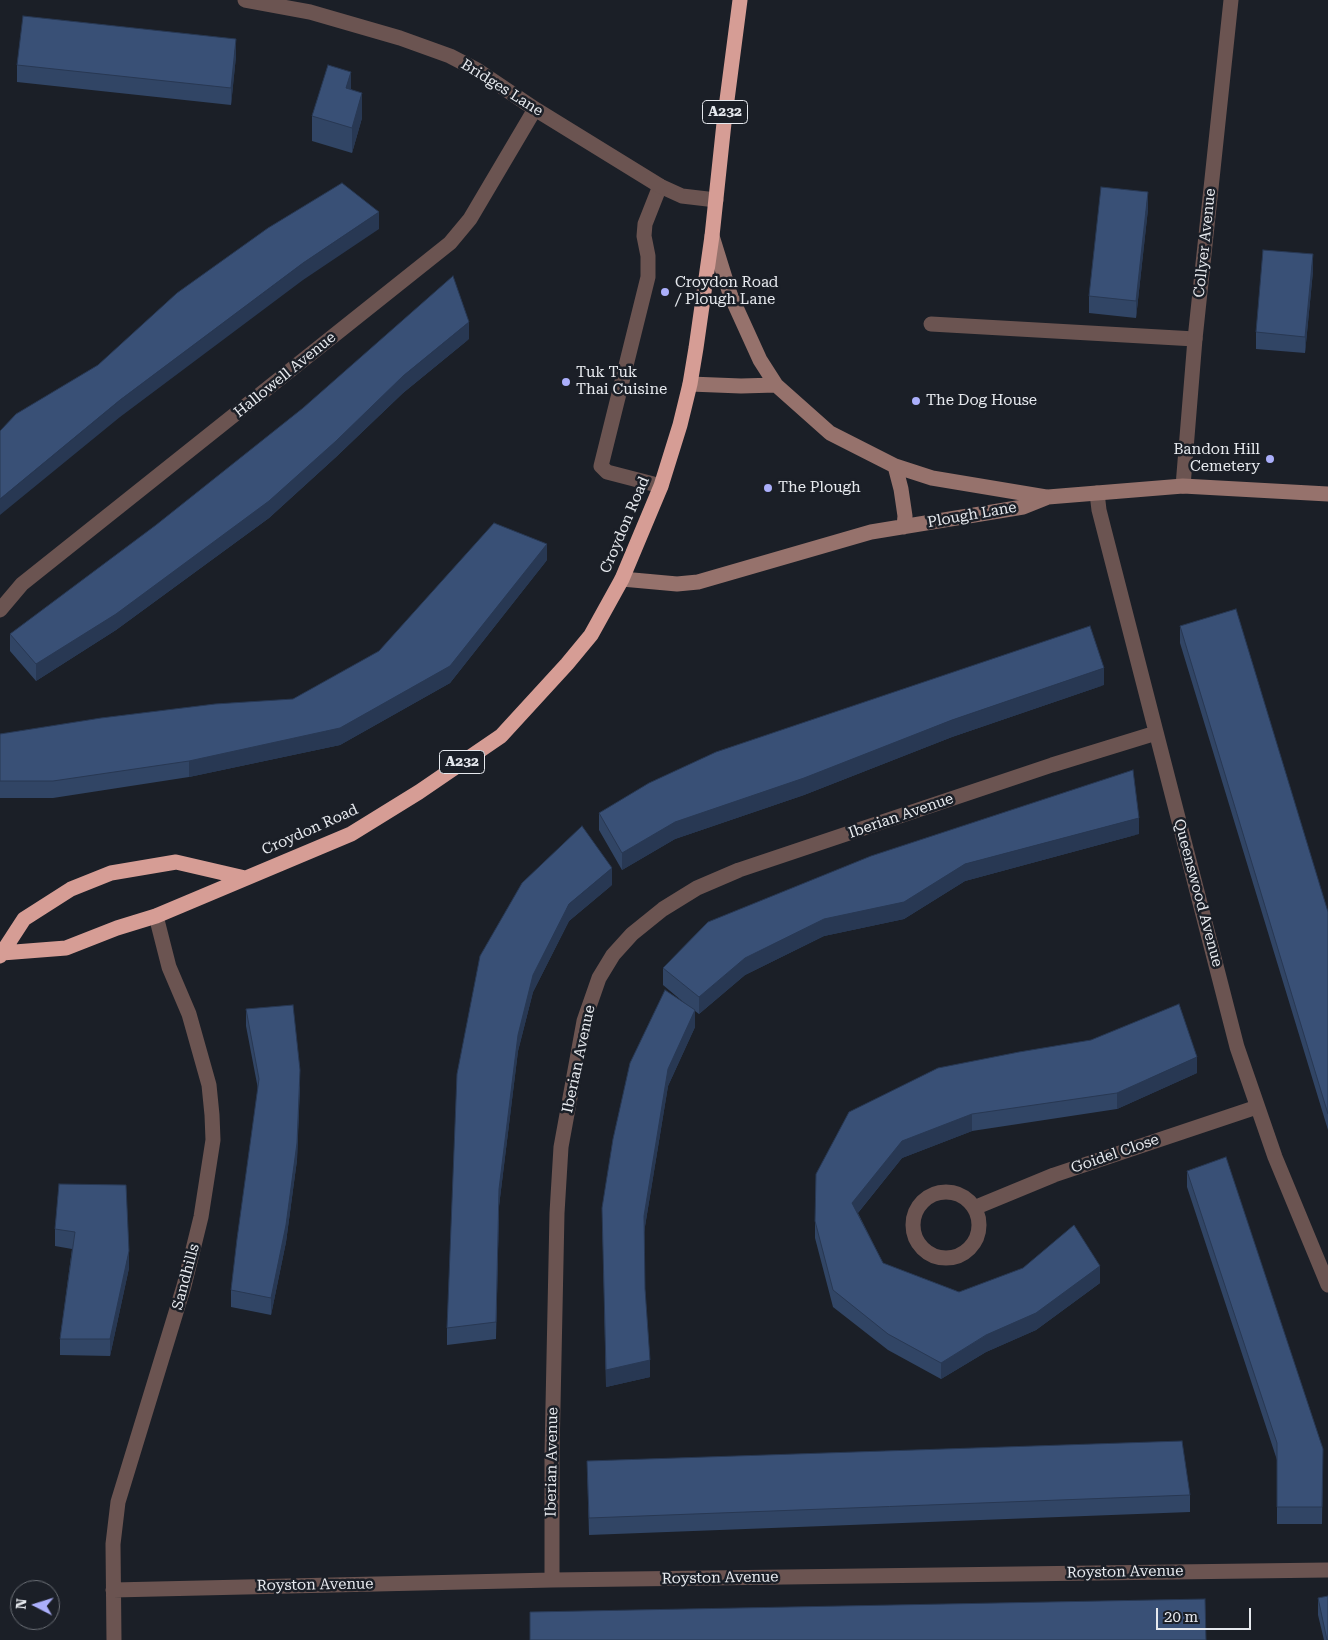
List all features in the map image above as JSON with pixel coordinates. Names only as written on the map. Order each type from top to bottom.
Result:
[{"type":"highway","name":"Croydon Road","points":[[1,954],[66,948],[117,928],[156,916],[351,834],[419,792],[501,736],[591,635],[622,579],[661,486],[680,425],[690,384],[712,236],[740,0]]},
{"type":"highway","name":"Croydon Road","points":[[1,954],[24,919],[70,889],[111,872],[176,862],[246,878]]},
{"type":"main road","points":[[712,236],[730,294],[760,360],[776,385],[830,433],[895,466],[932,478],[1048,497]]},
{"type":"main road","points":[[690,384],[776,385]]},
{"type":"main road","points":[[895,466],[905,516],[904,527]]},
{"type":"main road","name":"Plough Lane","points":[[622,579],[677,584],[698,582],[871,532],[1022,506],[1048,497],[1183,486],[1328,494]]},
{"type":"street","name":"Bridges Lane","points":[[245,0],[319,14],[400,38],[450,56],[477,70],[535,109],[660,186],[682,196],[716,200]]},
{"type":"street","name":"Collyer Avenue","points":[[1183,486],[1195,339],[1231,0]]},
{"type":"street","name":"Hallowell Avenue","points":[[0,610],[22,584],[450,243],[470,219],[535,109]]},
{"type":"street","points":[[660,186],[644,230],[648,256],[648,277],[601,466],[607,472],[661,486]]},
{"type":"street","points":[[931,324],[1195,339]]},
{"type":"street","name":"Queenswood Avenue","points":[[1097,493],[1099,510],[1237,1047],[1278,1165],[1328,1284]]},
{"type":"street","name":"Iberian Avenue","points":[[552,1580],[556,1222],[561,1147],[584,1022],[599,978],[613,955],[632,934],[663,909],[697,888],[739,870],[1052,765],[1156,733]]},
{"type":"street","name":"Sandhills","points":[[114,1640],[113,1544],[118,1502],[184,1286],[201,1217],[213,1140],[209,1084],[189,1014],[169,968],[156,916]]},
{"type":"street","name":"Goidel Close","points":[[974,1208],[1054,1174],[1257,1107]]},
{"type":"street","points":[[937,1193],[953,1193],[968,1200],[974,1208],[978,1219],[978,1230],[975,1240],[968,1249],[959,1255],[948,1258],[937,1257],[927,1253],[919,1245],[912,1225],[917,1209],[928,1197],[937,1193]]},
{"type":"street","name":"Royston Avenue","points":[[113,1590],[552,1580],[1328,1570]]},
{"type":"building","points":[[23,16],[236,39],[231,88],[17,65]]},
{"type":"building","points":[[328,65],[351,72],[346,88],[362,93],[352,128],[312,116]]},
{"type":"building","points":[[342,183],[379,212],[303,263],[120,400],[0,499],[0,431],[16,414],[98,365],[177,293],[268,228]]},
{"type":"building","points":[[1101,187],[1148,192],[1136,301],[1089,296]]},
{"type":"building","points":[[1263,250],[1313,254],[1305,337],[1256,332]]},
{"type":"building","points":[[453,276],[469,322],[403,376],[336,441],[269,501],[116,614],[36,664],[10,634],[156,525],[303,408]]},
{"type":"building","points":[[494,523],[547,544],[450,666],[340,728],[189,761],[53,781],[0,781],[0,734],[101,718],[215,704],[293,699],[379,651]]},
{"type":"building","points":[[1236,609],[1328,912],[1328,1114],[1180,626]]},
{"type":"building","points":[[1090,626],[1104,668],[952,720],[804,778],[675,822],[622,853],[599,813],[649,783],[716,752]]},
{"type":"building","points":[[1133,770],[1139,818],[965,864],[904,902],[824,919],[745,958],[699,997],[663,968],[708,922],[871,856]]},
{"type":"building","points":[[582,826],[612,868],[569,904],[533,975],[518,1035],[499,1189],[496,1322],[447,1328],[457,1074],[480,956],[522,883]]},
{"type":"building","points":[[665,990],[695,1010],[668,1069],[644,1216],[645,1289],[650,1360],[606,1370],[602,1208],[613,1139],[630,1063]]},
{"type":"building","points":[[1179,1004],[1197,1057],[1117,1093],[972,1114],[902,1141],[852,1203],[883,1263],[959,1292],[1023,1268],[1074,1225],[1100,1266],[1036,1313],[986,1335],[941,1363],[888,1334],[833,1290],[815,1221],[816,1174],[849,1112],[938,1068],[1091,1040]]},
{"type":"building","points":[[293,1005],[300,1070],[297,1143],[286,1225],[271,1298],[231,1290],[259,1079],[246,1009]]},
{"type":"building","points":[[1226,1157],[1323,1449],[1322,1507],[1277,1507],[1277,1443],[1187,1171]]},
{"type":"building","points":[[59,1184],[126,1185],[129,1251],[110,1339],[60,1339],[75,1232],[55,1229]]},
{"type":"building","points":[[1182,1441],[1190,1495],[589,1518],[587,1461]]},
{"type":"building","points":[[1328,1596],[1328,1640],[1327,1640],[1318,1598]]},
{"type":"building","points":[[1205,1599],[1206,1640],[530,1640],[530,1612]]},
{"type":"place","name":"Croydon Road / Plough Lane","points":[[665,292]]},
{"type":"place","name":"Tuk Tuk Thai Cuisine","points":[[566,382]]},
{"type":"place","name":"The Dog House","points":[[916,401]]},
{"type":"place","name":"Bandon Hill Cemetery","points":[[1270,459]]},
{"type":"place","name":"The Plough","points":[[768,488]]}]
